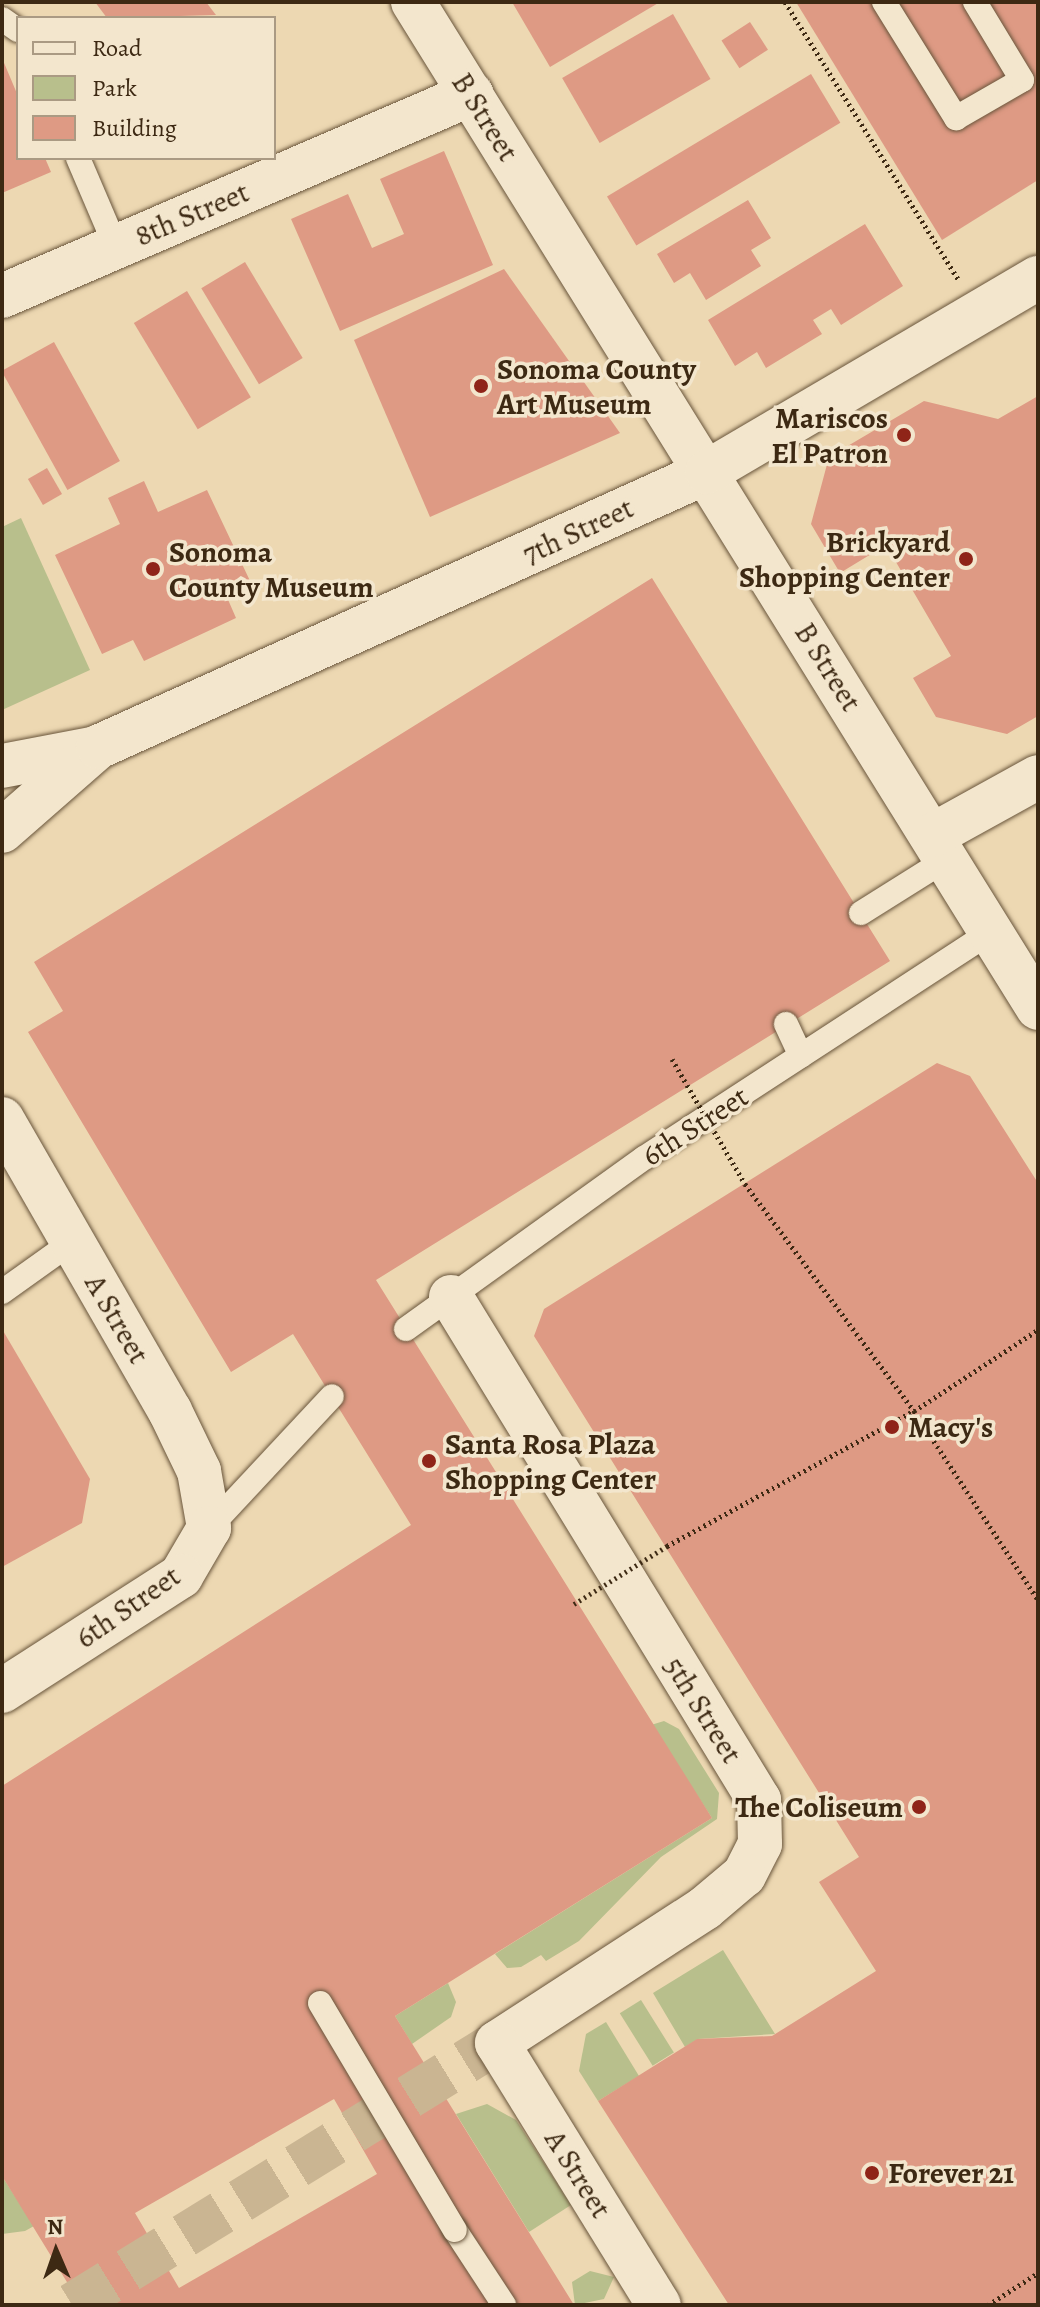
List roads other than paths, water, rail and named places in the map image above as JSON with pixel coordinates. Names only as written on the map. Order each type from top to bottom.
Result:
[{"type":"street","name":"B Street","points":[[413,2],[1038,1008]]},
{"type":"street","name":"8th Street","points":[[2,296],[471,94]]},
{"type":"street","name":"7th Street","points":[[2,766],[98,747],[707,472],[1038,278]]},
{"type":"street","name":"7th Street","points":[[2,831],[98,747]]},
{"type":"street","points":[[940,847],[1038,777]]},
{"type":"street","name":"A Street","points":[[2,1119],[174,1419],[199,1471],[209,1528]]},
{"type":"street","name":"5th Street","points":[[451,1297],[759,1800],[760,1844],[744,1875],[705,1908],[497,2043]]},
{"type":"street","name":"6th Street","points":[[2,1691],[181,1576],[209,1528]]},
{"type":"street","name":"A Street","points":[[497,2043],[659,2305]]},
{"type":"lane","points":[[884,2],[956,118],[1022,80],[975,2]]},
{"type":"lane","points":[[79,160],[116,247]]},
{"type":"lane","points":[[861,913],[940,847]]},
{"type":"lane","name":"6th Street","points":[[406,1329],[644,1158],[991,932]]},
{"type":"lane","points":[[786,1024],[801,1056]]},
{"type":"lane","points":[[2,1292],[72,1242]]},
{"type":"lane","name":"6th Street","points":[[209,1528],[332,1396]]},
{"type":"lane","points":[[320,2003],[455,2230],[504,2305]]},
{"type":"tunnel","points":[[72,2305],[497,2043]]},
{"type":"place","name":"Sonoma County Art Museum","points":[[481,386]]},
{"type":"place","name":"Mariscos El Patron","points":[[904,435]]},
{"type":"place","name":"Brickyard Shopping Center","points":[[966,559]]},
{"type":"place","name":"Sonoma County Museum","points":[[153,569]]},
{"type":"place","name":"Macy's","points":[[892,1427]]},
{"type":"place","name":"Santa Rosa Plaza Shopping Center","points":[[429,1461]]},
{"type":"place","name":"The Coliseum","points":[[919,1807]]},
{"type":"place","name":"Forever 21","points":[[872,2173]]}]
